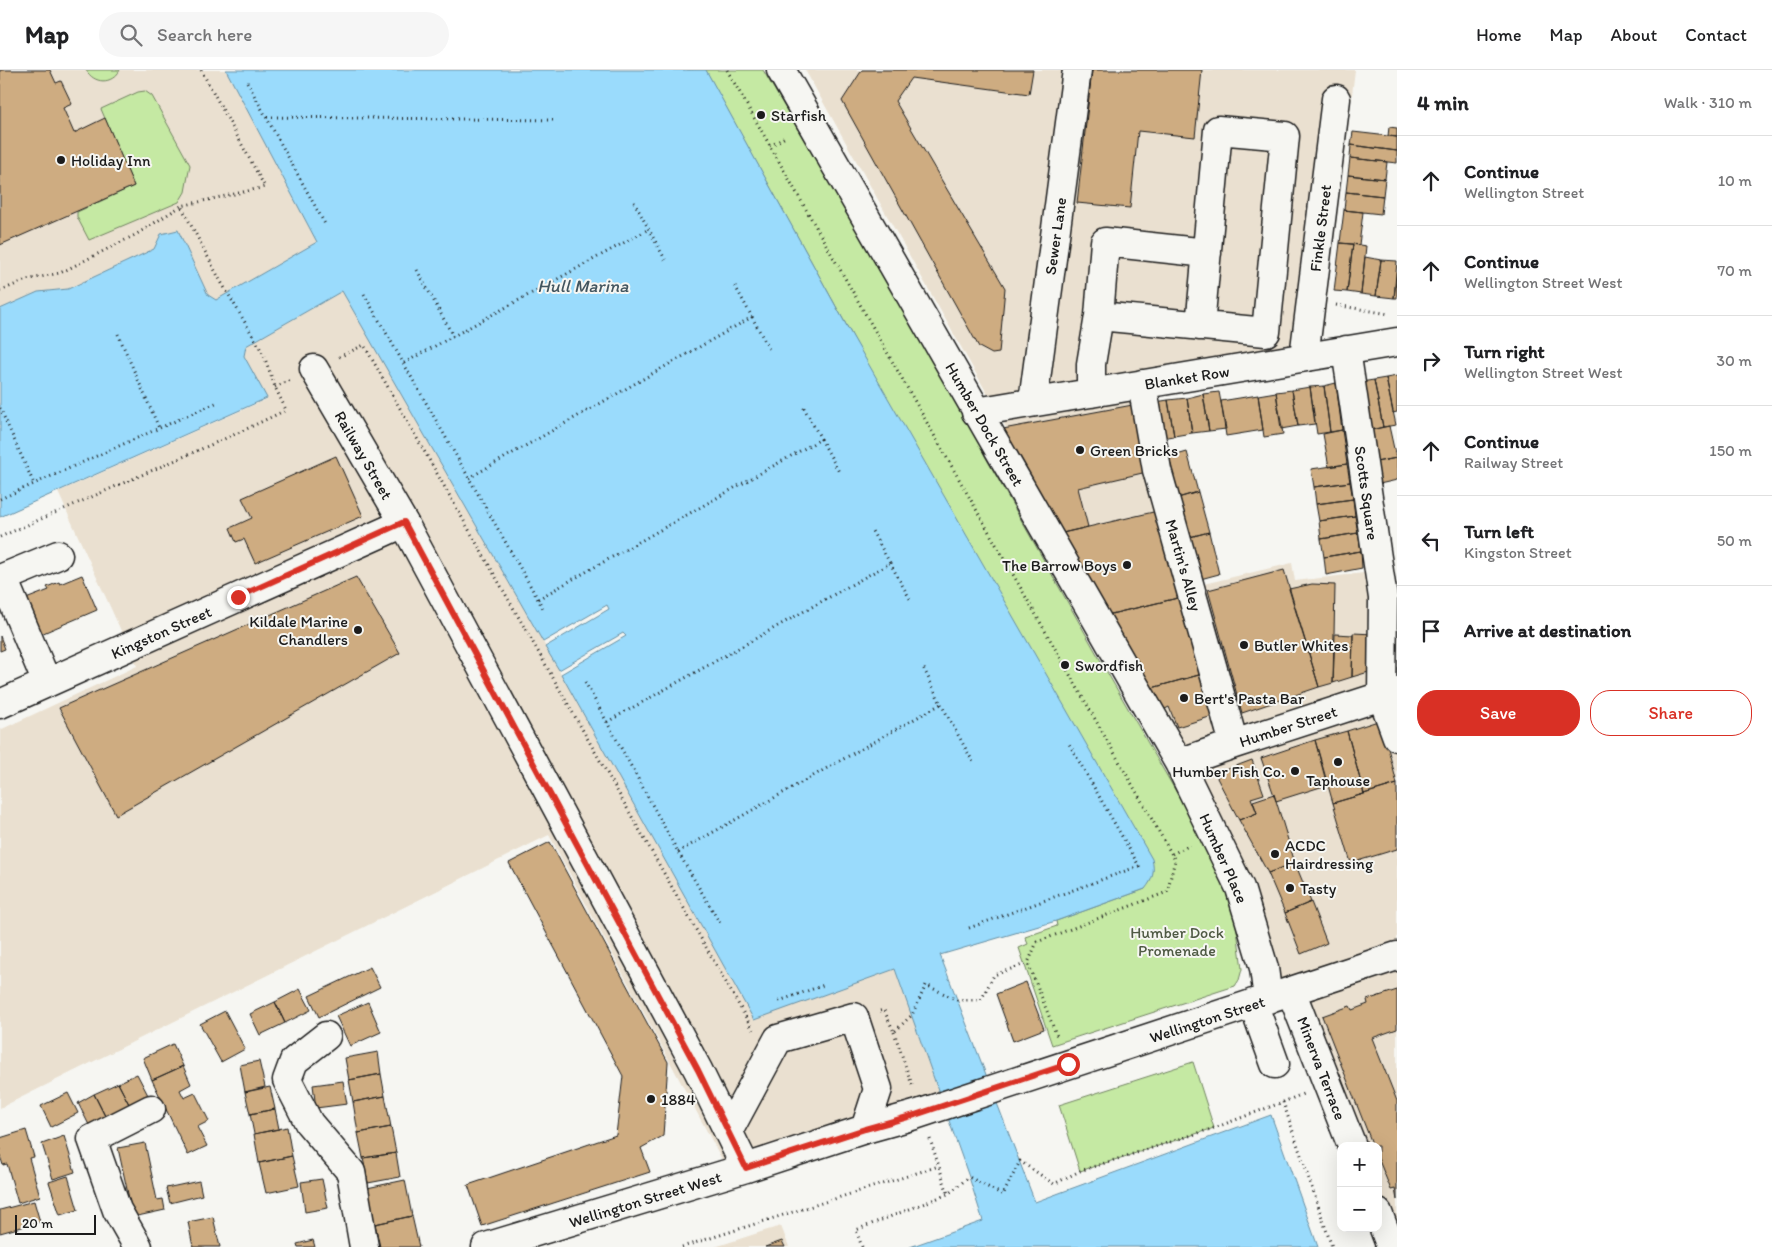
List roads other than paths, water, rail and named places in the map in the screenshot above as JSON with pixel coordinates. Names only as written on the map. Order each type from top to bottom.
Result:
[{"type":"street","name":"Humber Dock Street","points":[[781,70],[1183,771]]},
{"type":"street","name":"Sewer Lane","points":[[1033,402],[1077,70]]},
{"type":"street","name":"Finkle Street","points":[[1304,357],[1336,99]]},
{"type":"street","points":[[1099,316],[1200,326],[1266,332],[1286,136],[1218,130],[1200,326]]},
{"type":"street","points":[[1091,393],[1091,364],[1099,316],[1105,242],[1207,253]]},
{"type":"street","name":"Blanket Row","points":[[976,412],[1397,342]]},
{"type":"street","name":"Scotts Square","points":[[1346,350],[1383,598],[1390,693]]},
{"type":"street","name":"Railway Street","points":[[314,369],[404,522],[729,1130]]},
{"type":"street","name":"Martin's Alley","points":[[1142,384],[1157,470],[1234,744]]},
{"type":"street","name":"Kingston Street","points":[[0,704],[404,522]]},
{"type":"street","points":[[47,683],[1,579],[58,555]]},
{"type":"street","points":[[1390,693],[1397,737]]},
{"type":"street","name":"Humber Street","points":[[1183,771],[1234,744],[1390,693]]},
{"type":"street","name":"Humber Place","points":[[1183,771],[1240,888],[1271,998]]},
{"type":"street","name":"Wellington Street","points":[[1011,1083],[1397,956]]},
{"type":"street","points":[[1271,998],[1275,1064]]},
{"type":"street","name":"Minerva Terrace","points":[[1271,998],[1350,1142]]},
{"type":"street","points":[[746,1168],[729,1130],[778,1039],[854,1017],[878,1089],[865,1129]]},
{"type":"street","points":[[326,1036],[294,1060],[287,1080],[309,1123],[351,1172],[364,1247]]},
{"type":"street","name":"Wellington Street West","points":[[498,1245],[865,1129],[925,1112],[1011,1083]]},
{"type":"street","points":[[138,1247],[117,1210],[92,1139],[151,1109]]},
{"type":"street","points":[[1382,1223],[1391,1247]]},
{"type":"water","name":"Hull Marina","points":[[226,70],[706,70],[849,330],[1152,859],[1153,875],[1145,889],[1056,921],[940,955],[1035,1202],[1271,1115],[1318,1247],[910,1247],[983,1221],[895,969],[754,1020],[561,674],[626,636],[623,633],[559,670],[545,647],[609,609],[607,605],[543,642],[342,291],[246,346],[244,356],[267,398],[0,517],[0,309],[38,292],[68,289],[154,249],[161,234],[178,230],[208,295],[216,300],[317,242]]},
{"type":"place","name":"Starfish","points":[[761,115]]},
{"type":"place","name":"Holiday Inn","points":[[61,160]]},
{"type":"place","name":"Green Bricks","points":[[1080,450]]},
{"type":"place","name":"The Barrow Boys","points":[[1127,565]]},
{"type":"place","name":"Kildale Marine Chandlers","points":[[358,630]]},
{"type":"place","name":"Butler Whites","points":[[1244,645]]},
{"type":"place","name":"Swordfish","points":[[1065,665]]},
{"type":"place","name":"Bert's Pasta Bar","points":[[1184,698]]},
{"type":"place","name":"Taphouse","points":[[1338,762]]},
{"type":"place","name":"Humber Fish Co.","points":[[1295,771]]},
{"type":"place","name":"ACDC Hairdressing","points":[[1275,854]]},
{"type":"place","name":"Tasty","points":[[1290,888]]},
{"type":"place","name":"1884","points":[[651,1099]]},
{"type":"park label","name":"Humber Dock Promenade","points":[[1177,941]]}]
